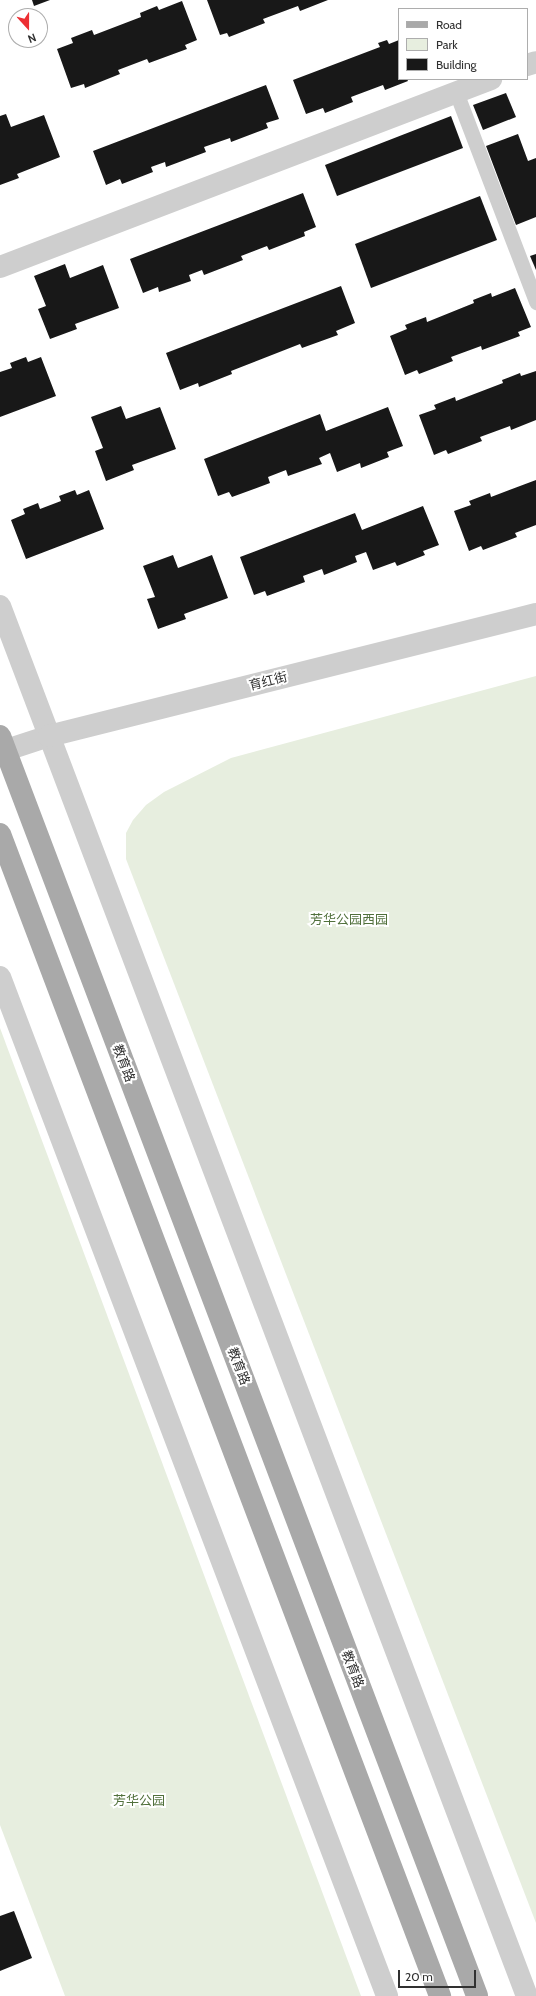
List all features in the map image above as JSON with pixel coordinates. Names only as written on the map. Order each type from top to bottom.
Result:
[{"type":"main road","name":"教育路","points":[[2,746],[477,1996]]},
{"type":"main road","points":[[0,834],[440,1996]]},
{"type":"street","points":[[0,267],[488,80]]},
{"type":"street","points":[[0,606],[527,1996]]},
{"type":"street","name":"育红街","points":[[2,746],[49,736],[536,614]]},
{"type":"street","points":[[0,977],[387,1996]]},
{"type":"lane","points":[[456,92],[536,302]]},
{"type":"green space","name":"芳华公园西园","points":[[536,676],[536,1923],[126,859],[126,833],[133,820],[146,805],[164,792],[231,758]]},
{"type":"green space","name":"芳华公园","points":[[0,1028],[361,1996],[65,1996],[0,1825]]},
{"type":"building","points":[[32,0],[50,0],[34,6]]},
{"type":"building","points":[[207,0],[328,0],[300,11],[298,6],[263,19],[265,23],[229,37],[227,33],[220,35]]},
{"type":"building","points":[[182,1],[197,40],[185,45],[187,49],[149,63],[147,59],[118,70],[120,74],[85,88],[84,84],[71,88],[57,49],[73,43],[71,38],[92,30],[94,35],[141,17],[140,13],[157,6],[159,10]]},
{"type":"building","points":[[387,40],[389,44],[398,40],[398,80],[408,81],[385,90],[383,85],[351,97],[353,102],[325,113],[323,108],[306,114],[293,80],[380,47],[378,43]]},
{"type":"building","points":[[266,85],[279,119],[266,123],[268,128],[231,142],[230,138],[204,147],[206,152],[166,167],[165,162],[151,167],[153,172],[122,184],[120,179],[106,185],[93,151]]},
{"type":"building","points":[[506,93],[516,117],[483,130],[473,105]]},
{"type":"building","points":[[6,114],[11,127],[44,115],[60,157],[17,174],[19,178],[0,185],[0,116]]},
{"type":"building","points":[[451,116],[463,148],[337,196],[325,165]]},
{"type":"building","points":[[518,134],[528,161],[536,158],[536,217],[516,225],[486,146]]},
{"type":"building","points":[[303,193],[316,227],[304,232],[305,236],[269,250],[267,246],[241,256],[243,260],[204,275],[202,270],[189,275],[191,281],[159,292],[158,287],[143,293],[130,259]]},
{"type":"building","points":[[480,196],[497,240],[371,288],[355,244]]},
{"type":"building","points":[[536,254],[536,270],[530,256]]},
{"type":"building","points":[[65,264],[70,278],[103,265],[119,308],[75,324],[77,329],[50,339],[38,309],[46,306],[34,276]]},
{"type":"building","points":[[341,286],[355,323],[336,331],[338,335],[302,348],[300,344],[231,371],[232,374],[199,387],[198,383],[180,390],[166,353]]},
{"type":"building","points":[[515,288],[531,327],[518,332],[520,336],[482,350],[481,346],[451,357],[453,361],[419,374],[417,370],[405,375],[390,336],[407,329],[405,325],[426,317],[427,322],[474,303],[473,300],[491,293],[492,297]]},
{"type":"building","points":[[26,357],[28,362],[41,357],[56,396],[0,417],[0,372],[12,368],[10,363]]},
{"type":"building","points":[[536,371],[536,420],[511,430],[510,426],[480,437],[482,441],[448,454],[446,450],[434,455],[419,415],[436,409],[434,405],[455,397],[456,401],[503,383],[502,380],[520,373],[521,376]]},
{"type":"building","points":[[121,406],[126,419],[160,407],[176,449],[132,465],[134,470],[106,481],[95,451],[103,448],[91,417]]},
{"type":"building","points":[[388,407],[403,446],[387,452],[389,457],[361,468],[360,463],[337,472],[330,453],[319,458],[322,464],[288,476],[286,470],[268,477],[270,483],[232,497],[229,492],[218,496],[204,459],[320,414],[326,431]]},
{"type":"building","points":[[536,480],[536,525],[515,533],[517,537],[483,550],[481,546],[469,551],[454,511],[471,505],[469,501],[490,493],[491,497]]},
{"type":"building","points":[[75,490],[77,495],[89,490],[104,529],[26,559],[11,520],[25,514],[23,509],[38,503],[40,509],[61,501],[59,496]]},
{"type":"building","points":[[423,506],[439,545],[423,551],[425,555],[397,566],[395,562],[373,570],[366,552],[355,556],[357,562],[324,575],[322,569],[303,576],[305,582],[267,596],[265,591],[254,595],[240,557],[355,513],[362,530]]},
{"type":"building","points":[[173,555],[178,568],[212,555],[228,598],[184,614],[186,619],[158,629],[147,599],[155,597],[143,566]]},
{"type":"building","points":[[14,1911],[32,1958],[0,1971],[0,1916]]}]
